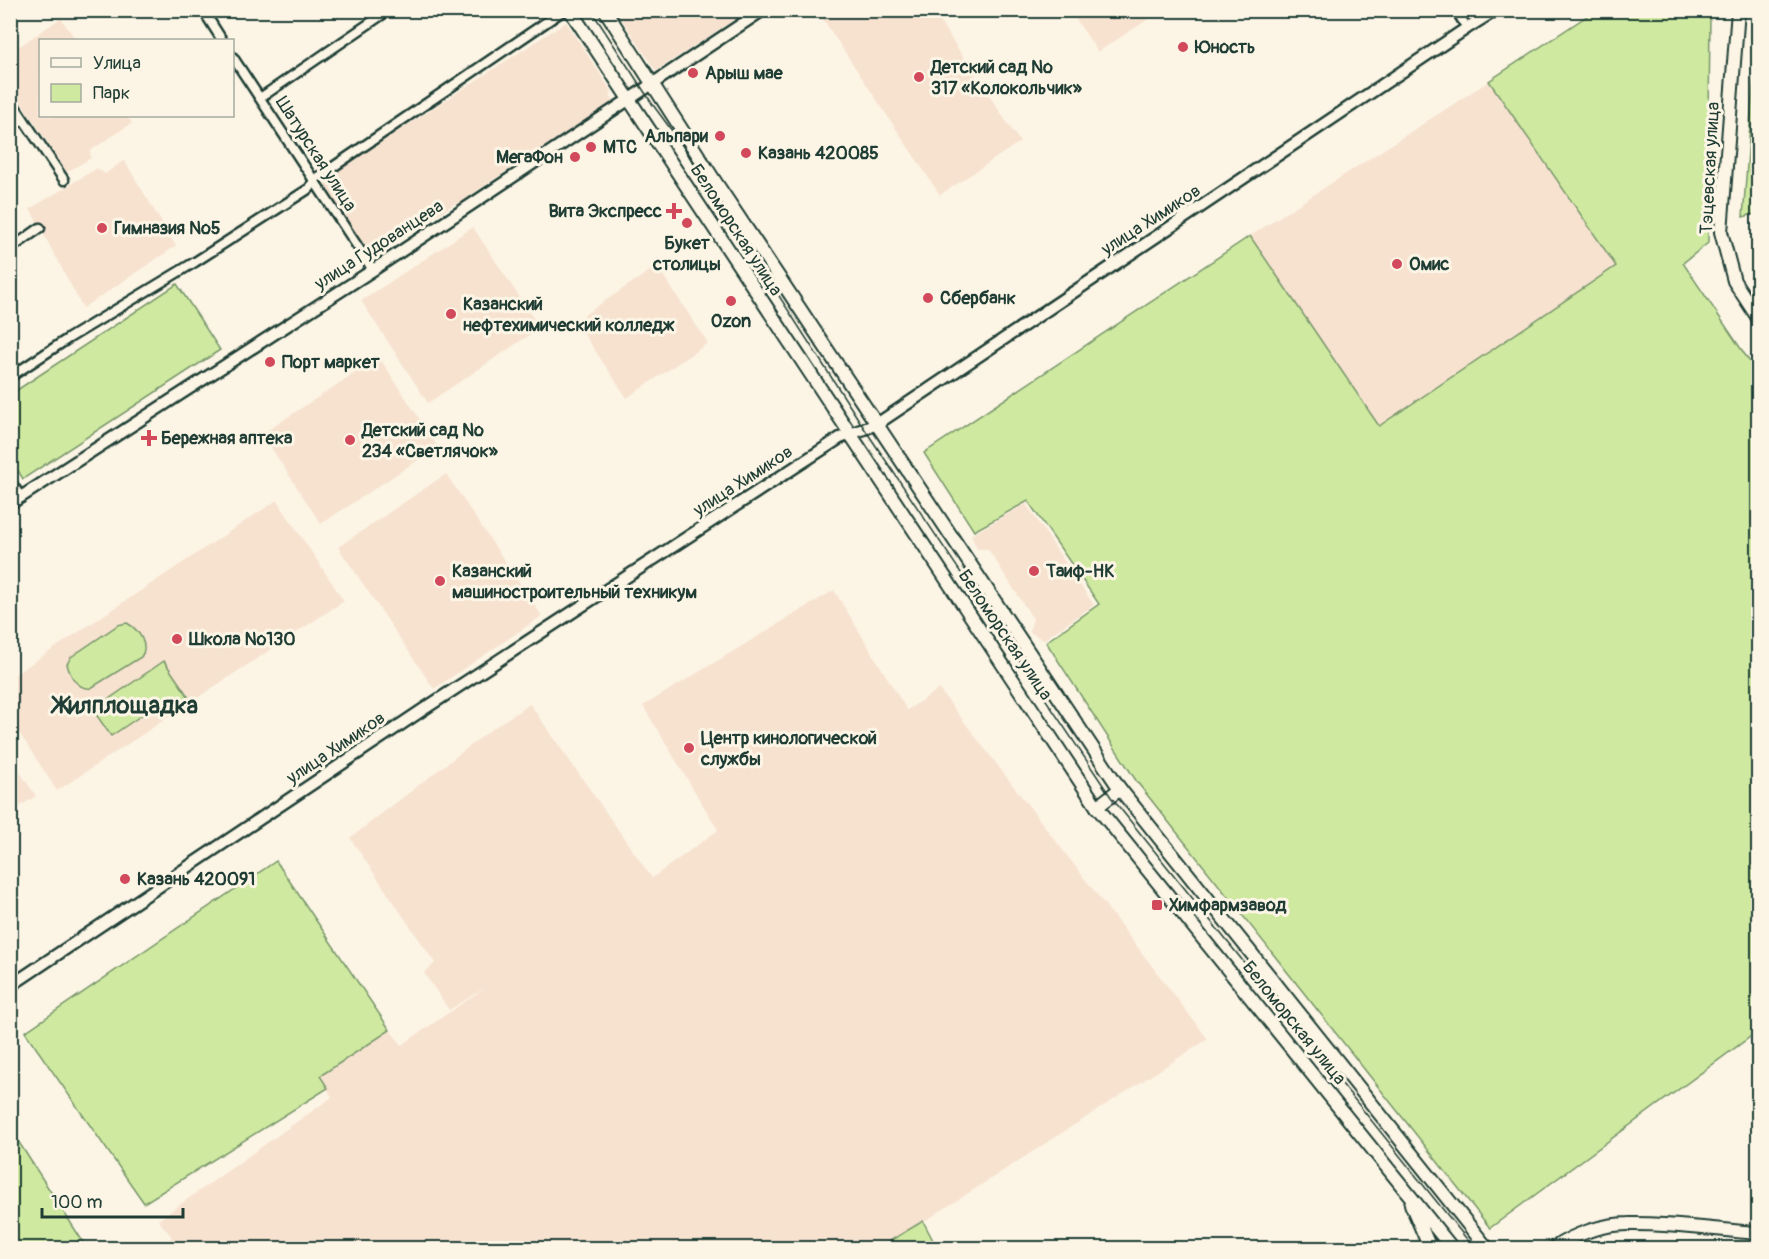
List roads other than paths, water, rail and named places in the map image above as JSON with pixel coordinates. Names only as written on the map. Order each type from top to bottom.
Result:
[{"type":"main road","name":"Беломорская улица","points":[[570,10],[1097,807],[1452,1248]]},
{"type":"main road","name":"Беломорская улица","points":[[605,10],[716,183],[1120,789],[1487,1248]]},
{"type":"main road","name":"Тэцевская улица","points":[[1738,10],[1721,232],[1734,281],[1758,318]]},
{"type":"main road","points":[[1097,807],[1120,789]]},
{"type":"main road","points":[[1403,1186],[1430,1248]]},
{"type":"main road","points":[[1554,1248],[1592,1230],[1626,1224],[1758,1233]]},
{"type":"street","points":[[260,98],[389,10]]},
{"type":"street","points":[[10,377],[301,195],[310,188],[314,180],[564,10]]},
{"type":"street","name":"улица Гудованцева","points":[[10,504],[373,270],[763,10]]},
{"type":"street","points":[[1456,10],[1467,28]]},
{"type":"street","name":"улица Химиков","points":[[10,986],[421,711],[849,433],[877,424],[1497,10]]},
{"type":"street","points":[[207,12],[221,39]]},
{"type":"street","name":"Шатурская улица","points":[[234,59],[373,270]]},
{"type":"street","points":[[10,99],[64,180]]},
{"type":"street","points":[[10,128],[24,119]]},
{"type":"street","points":[[10,249],[40,228]]},
{"type":"street","points":[[10,481],[21,497]]},
{"type":"tram line","points":[[591,10],[678,139],[864,428],[1111,797],[1474,1248]]},
{"type":"place","name":"Юность","points":[[1183,47]]},
{"type":"place","name":"Арыш мае","points":[[693,73]]},
{"type":"place","name":"Детский сад № 317 «Колокольчик»","points":[[919,77]]},
{"type":"place","name":"Альпари","points":[[720,136]]},
{"type":"place","name":"МТС","points":[[591,147]]},
{"type":"place","name":"Казань 420085","points":[[746,153]]},
{"type":"place","name":"МегаФон","points":[[575,157]]},
{"type":"place","name":"Вита Экспресс","points":[[674,211]]},
{"type":"place","name":"Букет столицы","points":[[687,223]]},
{"type":"place","name":"Гимназия №5","points":[[102,228]]},
{"type":"place","name":"Омис","points":[[1397,264]]},
{"type":"place","name":"Сбербанк","points":[[928,298]]},
{"type":"place","name":"Ozon","points":[[731,301]]},
{"type":"place","name":"Казанский нефтехимический колледж","points":[[451,314]]},
{"type":"place","name":"Порт маркет","points":[[270,362]]},
{"type":"place","name":"Бережная аптека","points":[[149,438]]},
{"type":"place","name":"Детский сад № 234 «Светлячок»","points":[[350,440]]},
{"type":"place","name":"Таиф-НК","points":[[1034,571]]},
{"type":"place","name":"Казанский машиностроительный техникум","points":[[440,581]]},
{"type":"place","name":"Школа №130","points":[[177,639]]},
{"type":"place","name":"Центр кинологической службы","points":[[689,748]]},
{"type":"place","name":"Казань 420091","points":[[125,879]]},
{"type":"place","name":"Химфармзавод","points":[[1157,905]]},
{"type":"district","name":"Жилплощадка","points":[[126,705]]}]
